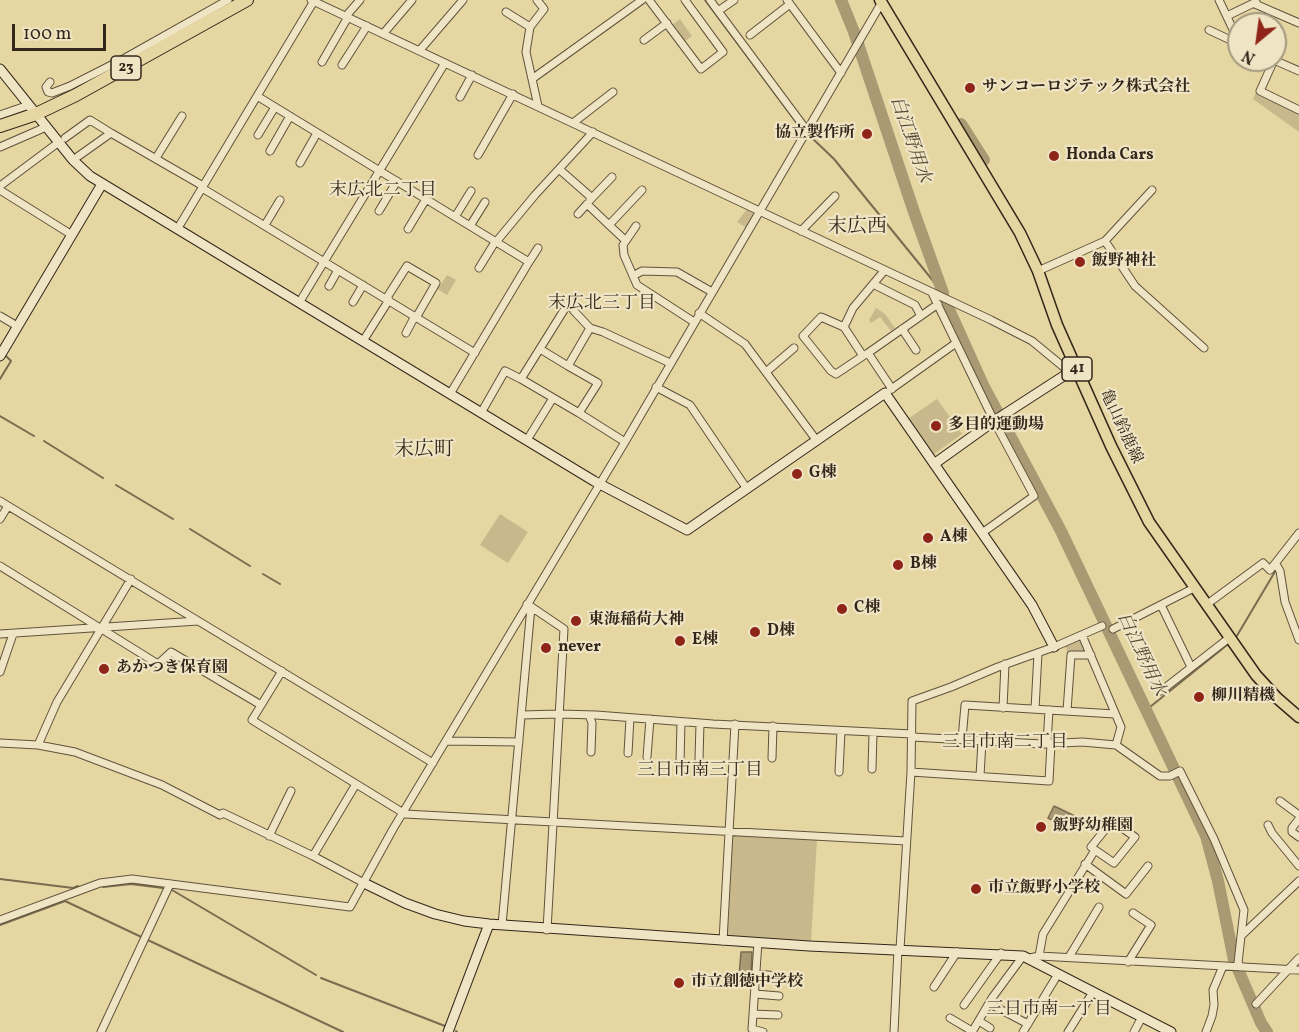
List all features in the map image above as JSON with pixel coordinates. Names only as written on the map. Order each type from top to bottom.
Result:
[{"type":"highway","name":"23","points":[[0,126],[32,109],[116,74],[248,0]]},
{"type":"main road","name":"亀山鈴鹿線","points":[[882,1],[1020,233],[1038,271],[1057,325],[1076,368],[1149,522],[1256,675],[1276,698],[1299,717]]},
{"type":"street","points":[[50,82],[46,87],[48,92],[55,93],[63,90],[228,0]]},
{"type":"street","points":[[322,62],[347,17],[360,0]]},
{"type":"street","points":[[383,34],[412,0]]},
{"type":"street","points":[[420,50],[464,0]]},
{"type":"street","points":[[537,0],[544,9],[530,27],[526,52],[538,106]]},
{"type":"street","points":[[532,79],[642,0]]},
{"type":"street","points":[[649,0],[701,69],[723,52],[685,0]]},
{"type":"street","points":[[710,0],[808,132]]},
{"type":"street","points":[[718,11],[734,0]]},
{"type":"street","points":[[1219,0],[1227,16]]},
{"type":"street","points":[[177,228],[312,1],[420,50],[1032,341],[1066,369],[1076,368]]},
{"type":"street","points":[[0,920],[100,883],[132,879],[350,908],[432,763],[529,605],[699,313],[808,132],[882,1]]},
{"type":"street","points":[[750,35],[789,2],[841,73]]},
{"type":"street","points":[[1235,12],[1256,2],[1299,23]]},
{"type":"street","points":[[506,12],[530,27]]},
{"type":"street","points":[[644,40],[667,23]]},
{"type":"street","points":[[342,66],[367,26]]},
{"type":"street","points":[[1209,30],[1227,38]]},
{"type":"street","points":[[299,303],[445,63]]},
{"type":"street","points":[[0,69],[46,127],[62,140],[80,168],[102,184],[600,484],[687,530],[956,343]]},
{"type":"street","points":[[1269,72],[1260,91],[1299,110]]},
{"type":"street","points":[[460,97],[472,75]]},
{"type":"street","points":[[573,123],[613,92]]},
{"type":"street","points":[[478,155],[513,94]]},
{"type":"street","points":[[257,96],[529,262]]},
{"type":"street","points":[[258,135],[275,107]]},
{"type":"street","points":[[0,115],[32,109]]},
{"type":"street","points":[[156,158],[182,116]]},
{"type":"street","points":[[270,151],[290,116]]},
{"type":"street","points":[[72,235],[0,190],[90,120],[475,352]]},
{"type":"street","points":[[0,147],[46,127]]},
{"type":"street","points":[[479,268],[496,242],[535,195],[592,132]]},
{"type":"street","points":[[73,160],[111,133]]},
{"type":"street","points":[[300,163],[317,133]]},
{"type":"street","points":[[559,169],[625,240]]},
{"type":"street","points":[[578,214],[612,177]]},
{"type":"street","points":[[379,211],[397,181]]},
{"type":"street","points":[[0,356],[102,184]]},
{"type":"street","points":[[609,225],[642,190]]},
{"type":"street","points":[[1038,271],[1105,241],[1152,190]]},
{"type":"street","points":[[455,217],[471,191]]},
{"type":"street","points":[[801,231],[835,196]]},
{"type":"street","points":[[408,229],[426,199]]},
{"type":"street","points":[[265,225],[280,200]]},
{"type":"street","points":[[470,226],[485,202]]},
{"type":"street","points":[[636,226],[623,245],[624,255],[637,285],[694,322]]},
{"type":"street","points":[[1105,241],[1135,286],[1204,348]]},
{"type":"street","points":[[450,394],[538,248]]},
{"type":"street","points":[[363,341],[407,266],[436,283],[406,333]]},
{"type":"street","points":[[329,286],[338,270]]},
{"type":"street","points":[[633,276],[642,271],[677,272],[712,292]]},
{"type":"street","points":[[844,327],[853,308],[884,271]]},
{"type":"street","points":[[873,284],[915,305],[921,316]]},
{"type":"street","points":[[353,302],[363,285]]},
{"type":"street","points":[[932,293],[956,343],[998,419],[1034,496],[981,533]]},
{"type":"street","points":[[521,379],[569,302],[590,328],[670,363]]},
{"type":"street","points":[[938,304],[921,316],[865,354],[836,374],[831,371],[803,336],[821,317],[844,327],[865,354],[934,464],[1032,604],[1054,647]]},
{"type":"street","points":[[699,313],[745,344],[817,441]]},
{"type":"street","points":[[0,316],[17,326]]},
{"type":"street","points":[[568,366],[590,328]]},
{"type":"street","points":[[902,329],[916,350]]},
{"type":"street","points":[[765,372],[794,348]]},
{"type":"street","points":[[540,349],[598,383],[579,414]]},
{"type":"street","points":[[934,464],[1076,368]]},
{"type":"street","points":[[481,412],[505,371],[625,442]]},
{"type":"street","points":[[656,387],[690,405],[747,489]]},
{"type":"street","points":[[527,440],[553,398]]},
{"type":"street","points":[[0,501],[432,763]]},
{"type":"street","points":[[0,519],[8,506]]},
{"type":"street","points":[[1206,605],[1263,563],[1270,570],[1299,533]]},
{"type":"street","points":[[1276,564],[1280,571],[1285,602],[1299,640]]},
{"type":"street","points":[[0,566],[158,664],[171,652],[261,705]]},
{"type":"street","points":[[38,745],[57,702],[130,579]]},
{"type":"street","points":[[1113,629],[1194,588]]},
{"type":"street","points":[[529,605],[564,629],[547,930]]},
{"type":"street","points":[[502,925],[529,605]]},
{"type":"street","points":[[1161,605],[1191,667]]},
{"type":"street","points":[[0,634],[200,621]]},
{"type":"street","points":[[1128,621],[1161,691],[1229,638]]},
{"type":"street","points":[[894,1032],[911,772],[912,701],[1054,647],[1102,626]]},
{"type":"street","points":[[0,672],[13,634]]},
{"type":"street","points":[[1082,635],[1121,727],[1116,745]]},
{"type":"street","points":[[1035,709],[1038,653]]},
{"type":"street","points":[[1067,711],[1071,655],[1091,655]]},
{"type":"street","points":[[1003,708],[1005,664]]},
{"type":"street","points":[[282,671],[252,720],[403,813],[906,841]]},
{"type":"street","points":[[962,739],[965,705],[1115,714]]},
{"type":"street","points":[[911,772],[1049,781],[1049,710]]},
{"type":"street","points":[[521,715],[589,715],[982,741],[1049,744],[1082,742],[1116,745],[1160,776],[1164,777],[1180,771],[1210,831],[1244,910],[1239,967]]},
{"type":"street","points":[[589,715],[592,723],[591,752]]},
{"type":"street","points":[[628,753],[630,718]]},
{"type":"street","points":[[647,757],[650,719]]},
{"type":"street","points":[[680,762],[681,722]]},
{"type":"street","points":[[699,759],[700,723]]},
{"type":"street","points":[[723,941],[735,724]]},
{"type":"street","points":[[772,758],[773,726]]},
{"type":"street","points":[[839,772],[841,731]]},
{"type":"street","points":[[872,769],[873,733]]},
{"type":"street","points":[[446,741],[519,742]]},
{"type":"street","points":[[980,776],[982,741]]},
{"type":"street","points":[[0,743],[38,745],[75,752],[162,785],[220,815],[223,813],[427,912],[464,921],[547,930],[723,941],[1001,953],[1299,970]]},
{"type":"street","points":[[313,856],[356,784]]},
{"type":"street","points":[[269,836],[291,791]]},
{"type":"street","points":[[1280,801],[1299,817],[1292,828],[1292,832],[1299,837]]},
{"type":"street","points":[[1112,821],[1135,837],[1114,863],[1095,850],[1091,847],[1112,821]]},
{"type":"street","points":[[1268,825],[1299,866]]},
{"type":"street","points":[[950,1018],[972,1031],[990,1004],[1031,956],[1095,850]]},
{"type":"street","points":[[1085,864],[1126,894],[1148,866]]},
{"type":"street","points":[[1241,936],[1299,881]]},
{"type":"street","points":[[101,1032],[170,884]]},
{"type":"street","points":[[1069,957],[1100,908]]},
{"type":"street","points":[[1128,962],[1152,925],[1133,914]]},
{"type":"street","points":[[448,1032],[489,924]]},
{"type":"street","points":[[758,942],[752,1029],[763,1032]]},
{"type":"street","points":[[934,987],[957,952]]},
{"type":"street","points":[[964,1005],[1001,953]]},
{"type":"street","points":[[1031,956],[1058,974],[1171,1032]]},
{"type":"street","points":[[1256,1004],[1299,958]]},
{"type":"street","points":[[1206,1032],[1214,1005],[1213,990],[1223,966]]},
{"type":"street","points":[[756,974],[778,976]]},
{"type":"street","points":[[1023,1032],[1058,974]]},
{"type":"street","points":[[1068,1032],[1093,992]]},
{"type":"street","points":[[754,994],[779,996]]},
{"type":"street","points":[[990,1004],[1028,1023]]},
{"type":"street","points":[[753,1014],[778,1015]]},
{"type":"street","points":[[1134,1032],[1142,1017]]},
{"type":"street","points":[[979,1021],[990,1028]]},
{"type":"shaded area","points":[[680,19],[692,36],[684,42],[672,25]]},
{"type":"shaded area","points":[[1256,92],[1299,113],[1299,132],[1253,99]]},
{"type":"shaded area","points":[[747,209],[755,215],[747,228],[737,222]]},
{"type":"shaded area","points":[[447,275],[456,280],[447,295],[436,288]]},
{"type":"shaded area","points":[[876,308],[885,314],[895,328],[891,331],[880,317],[871,323],[869,320]]},
{"type":"shaded area","name":"多目的運動場","points":[[937,399],[962,434],[934,454],[909,418]]},
{"type":"shaded area","points":[[500,514],[528,532],[508,563],[480,545]]},
{"type":"shaded area","points":[[1076,639],[1081,641],[1085,650],[1083,653],[1068,653],[1064,645]]},
{"type":"shaded area","points":[[1054,806],[1077,817],[1071,830],[1048,818]]},
{"type":"shaded area","points":[[731,833],[817,839],[811,942],[725,937]]},
{"type":"shaded area","points":[[741,952],[752,952],[751,977],[739,976]]},
{"type":"waterway","points":[[705,0],[802,130]]},
{"type":"waterway","name":"白江野用水","points":[[841,0],[943,293]]},
{"type":"waterway","name":"白江野用水","points":[[961,124],[984,160]]},
{"type":"waterway","points":[[811,137],[834,159],[943,293]]},
{"type":"waterway","name":"白江野用水","points":[[947,305],[983,385],[1061,531],[1206,836],[1234,960],[1267,1032]]},
{"type":"waterway","points":[[0,379],[11,361],[6,356]]},
{"type":"waterway","points":[[0,416],[34,436]]},
{"type":"waterway","points":[[44,441],[103,478]]},
{"type":"waterway","points":[[116,485],[173,519]]},
{"type":"waterway","points":[[190,529],[250,566]]},
{"type":"waterway","points":[[1235,639],[1276,570]]},
{"type":"waterway","points":[[263,574],[280,584]]},
{"type":"waterway","points":[[1145,711],[1227,645]]},
{"type":"waterway","points":[[0,879],[73,888],[78,886]]},
{"type":"waterway","points":[[103,887],[131,884],[163,888]]},
{"type":"waterway","points":[[172,890],[316,975]]},
{"type":"waterway","points":[[0,925],[65,901],[343,1032]]},
{"type":"waterway","points":[[321,978],[445,1026]]},
{"type":"place","name":"サンコーロジテック株式会社","points":[[970,88]]},
{"type":"place","name":"協立製作所","points":[[867,134]]},
{"type":"place","name":"Honda Cars","points":[[1054,156]]},
{"type":"place","name":"飯野神社","points":[[1080,262]]},
{"type":"place","name":"多目的運動場","points":[[936,426]]},
{"type":"place","name":"G棟","points":[[797,474]]},
{"type":"place","name":"A棟","points":[[928,538]]},
{"type":"place","name":"B棟","points":[[898,565]]},
{"type":"place","name":"C棟","points":[[842,609]]},
{"type":"place","name":"東海稲荷大神","points":[[576,621]]},
{"type":"place","name":"D棟","points":[[755,632]]},
{"type":"place","name":"E棟","points":[[680,641]]},
{"type":"place","name":"never","points":[[546,648]]},
{"type":"place","name":"あかつき保育園","points":[[104,669]]},
{"type":"place","name":"柳川精機","points":[[1199,697]]},
{"type":"place","name":"飯野幼稚園","points":[[1041,827]]},
{"type":"place","name":"市立飯野小学校","points":[[976,889]]},
{"type":"place","name":"市立創徳中学校","points":[[679,983]]},
{"type":"district","name":"末広北二丁目","points":[[383,192]]},
{"type":"district","name":"末広西","points":[[857,228]]},
{"type":"district","name":"末広北三丁目","points":[[602,305]]},
{"type":"district","name":"末広町","points":[[424,451]]},
{"type":"district","name":"三日市南二丁目","points":[[1005,744]]},
{"type":"district","name":"三日市南三丁目","points":[[700,772]]},
{"type":"district","name":"三日市南一丁目","points":[[1049,1011]]}]
